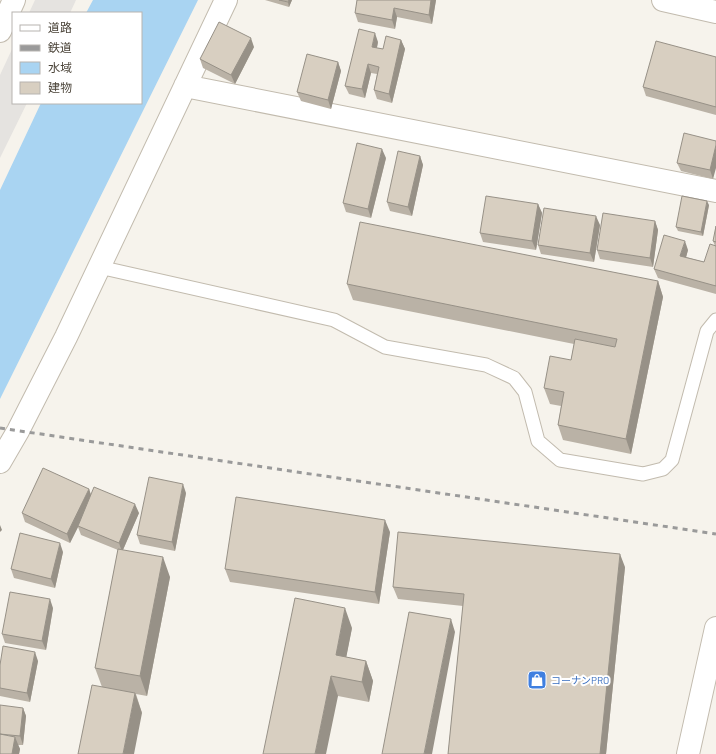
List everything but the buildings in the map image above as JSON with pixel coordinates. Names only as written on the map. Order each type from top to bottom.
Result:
[{"type":"street","points":[[0,31],[14,0]]},
{"type":"street","points":[[0,462],[18,431],[66,338],[226,0]]},
{"type":"street","points":[[663,0],[716,12]]},
{"type":"street","points":[[185,86],[716,191]]},
{"type":"street","points":[[688,754],[716,628]]},
{"type":"lane","points":[[99,267],[334,320],[385,347],[486,366],[514,378],[525,392],[538,441],[560,460],[643,474],[663,469],[672,460],[707,332],[716,320]]},
{"type":"shaded area","points":[[35,0],[76,0],[70,12],[29,12]]},
{"type":"shaded area","points":[[12,49],[12,104],[27,104],[0,158],[0,75]]},
{"type":"water","points":[[93,0],[198,0],[0,399],[0,190],[41,104],[142,104],[142,12],[87,12]]},
{"type":"railway","points":[[0,428],[716,534]]},
{"type":"place","name":"コーナンPRO","points":[[537,680]]}]
